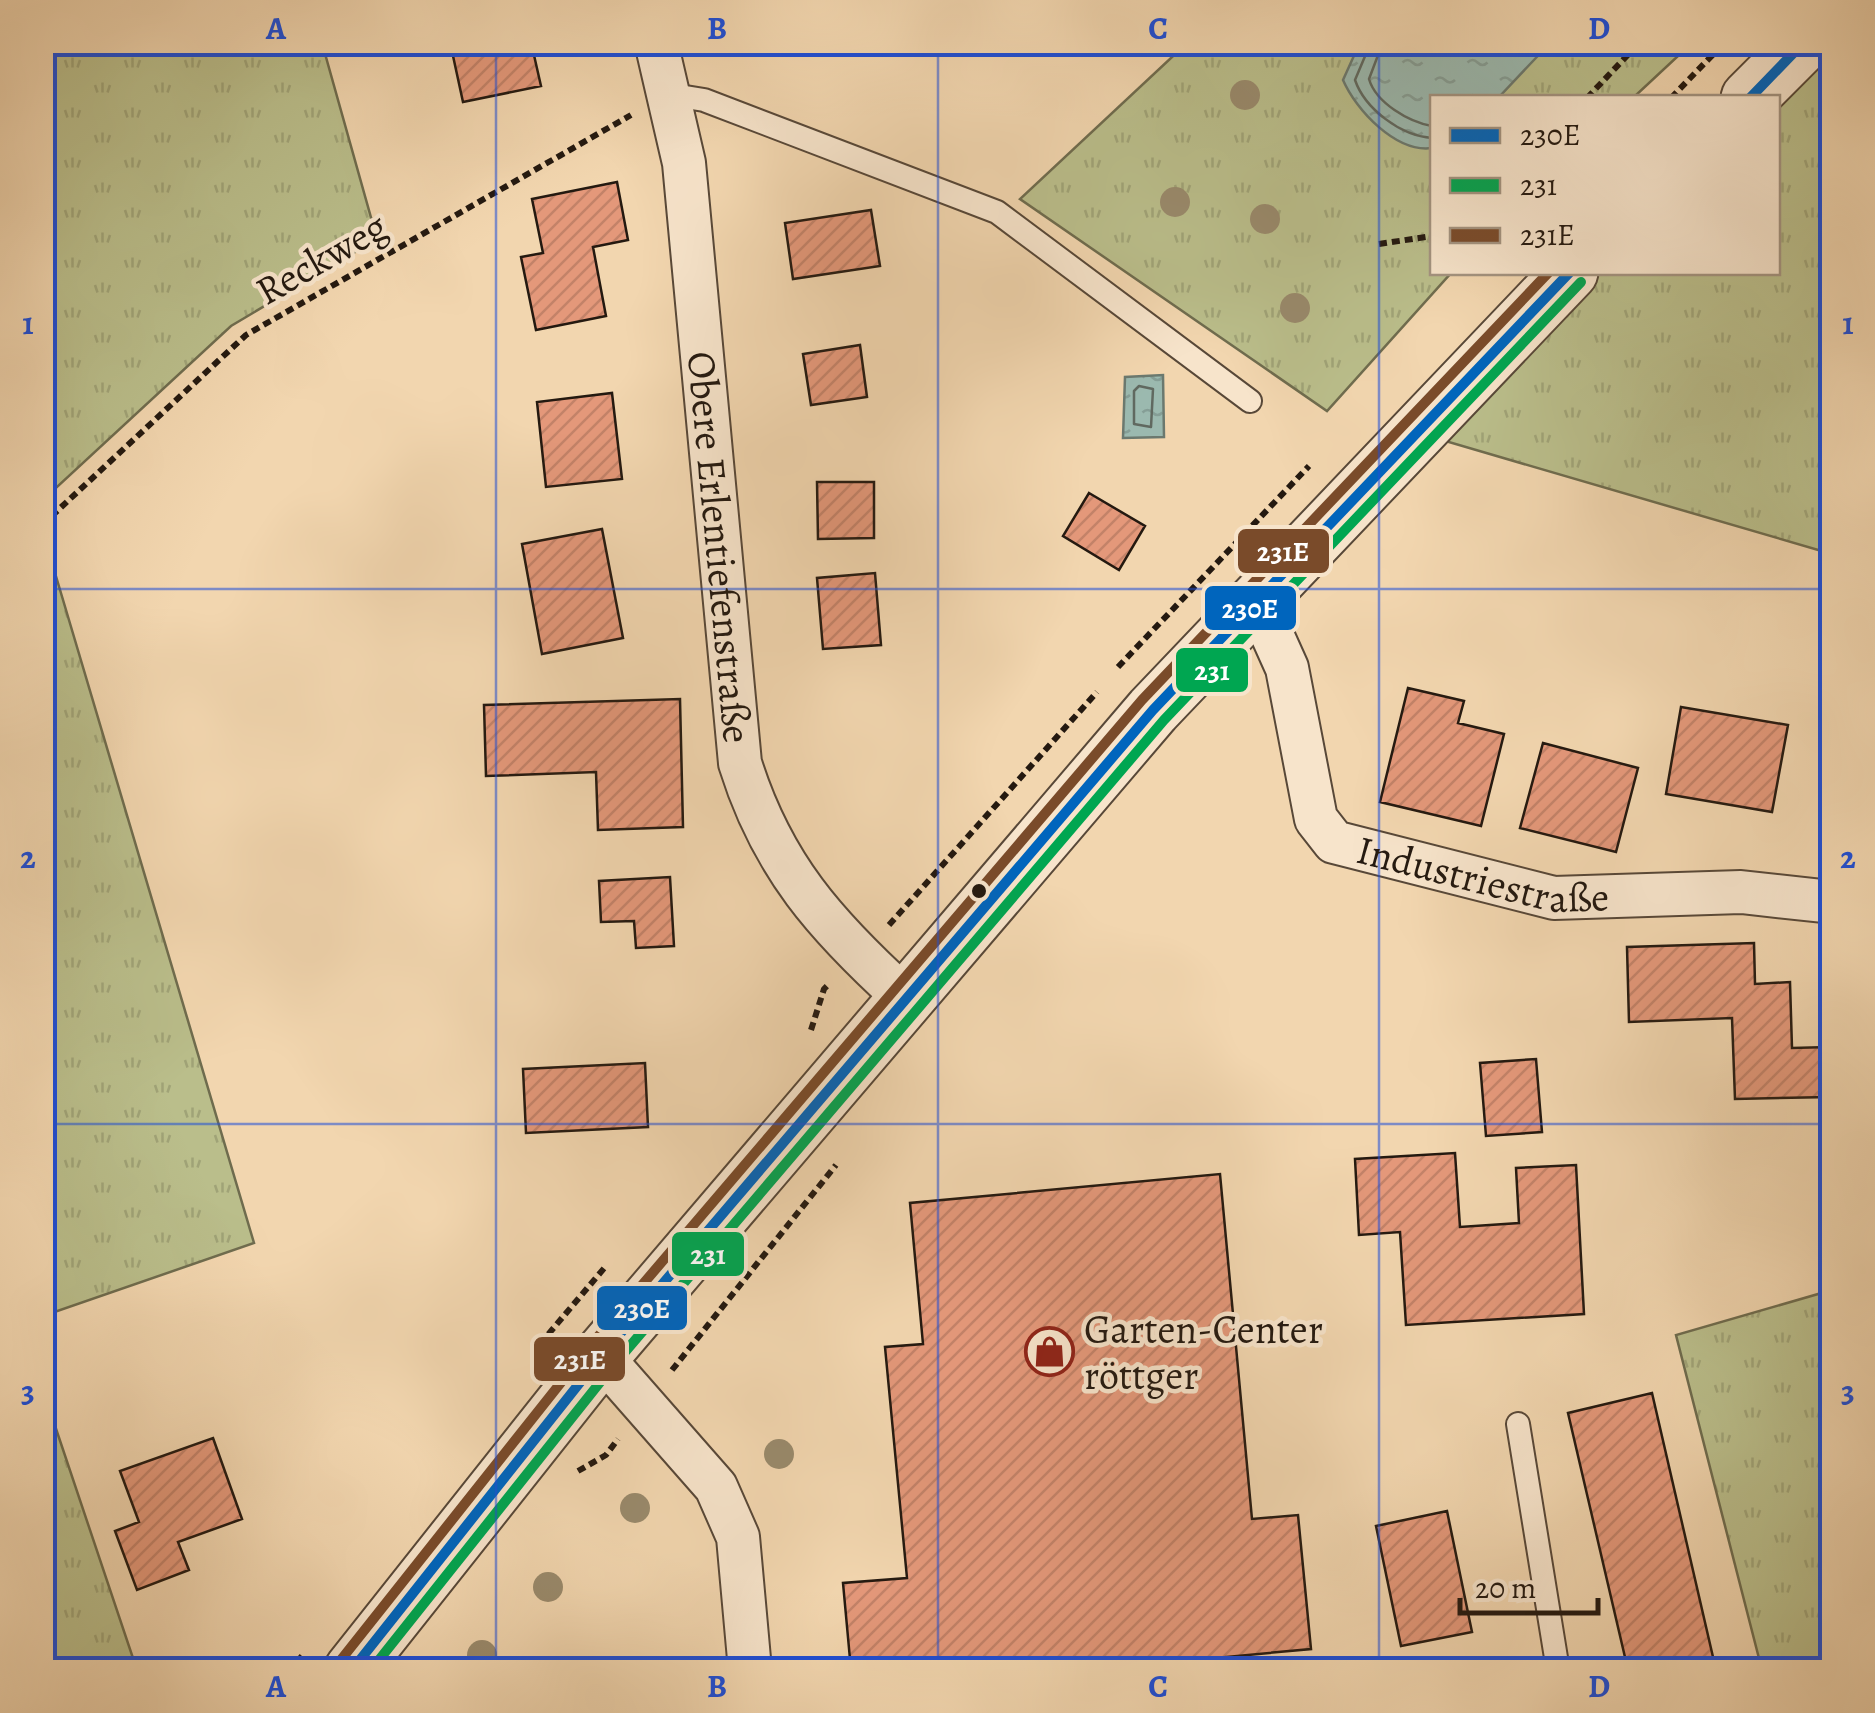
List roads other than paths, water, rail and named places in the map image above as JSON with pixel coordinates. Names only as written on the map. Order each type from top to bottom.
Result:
[{"type":"street","name":"Obere Erlentiefenstraße","points":[[656,42],[684,163],[740,764],[755,812],[780,862],[829,926],[904,997]]},
{"type":"street","points":[[1752,95],[1805,42]]},
{"type":"street","points":[[352,1670],[601,1356],[1152,710],[1567,275]]},
{"type":"street","name":"Industriestraße","points":[[1256,599],[1286,668],[1316,819],[1334,842],[1554,898],[1741,892],[1832,902]]},
{"type":"street","points":[[601,1356],[716,1487],[738,1537],[750,1670]]},
{"type":"lane","points":[[667,94],[704,100],[997,212],[1250,401]]},
{"type":"lane","points":[[1518,1424],[1558,1670]]},
{"type":"water","points":[[1366,42],[1550,43],[1501,95],[1430,95],[1430,148],[1418,148],[1391,137],[1357,104],[1343,80],[1357,49]]},
{"type":"water","points":[[1163,375],[1164,437],[1123,438],[1125,377]]},
{"type":"place","name":"Garten-Center röttger","points":[[1049,1352]]}]
